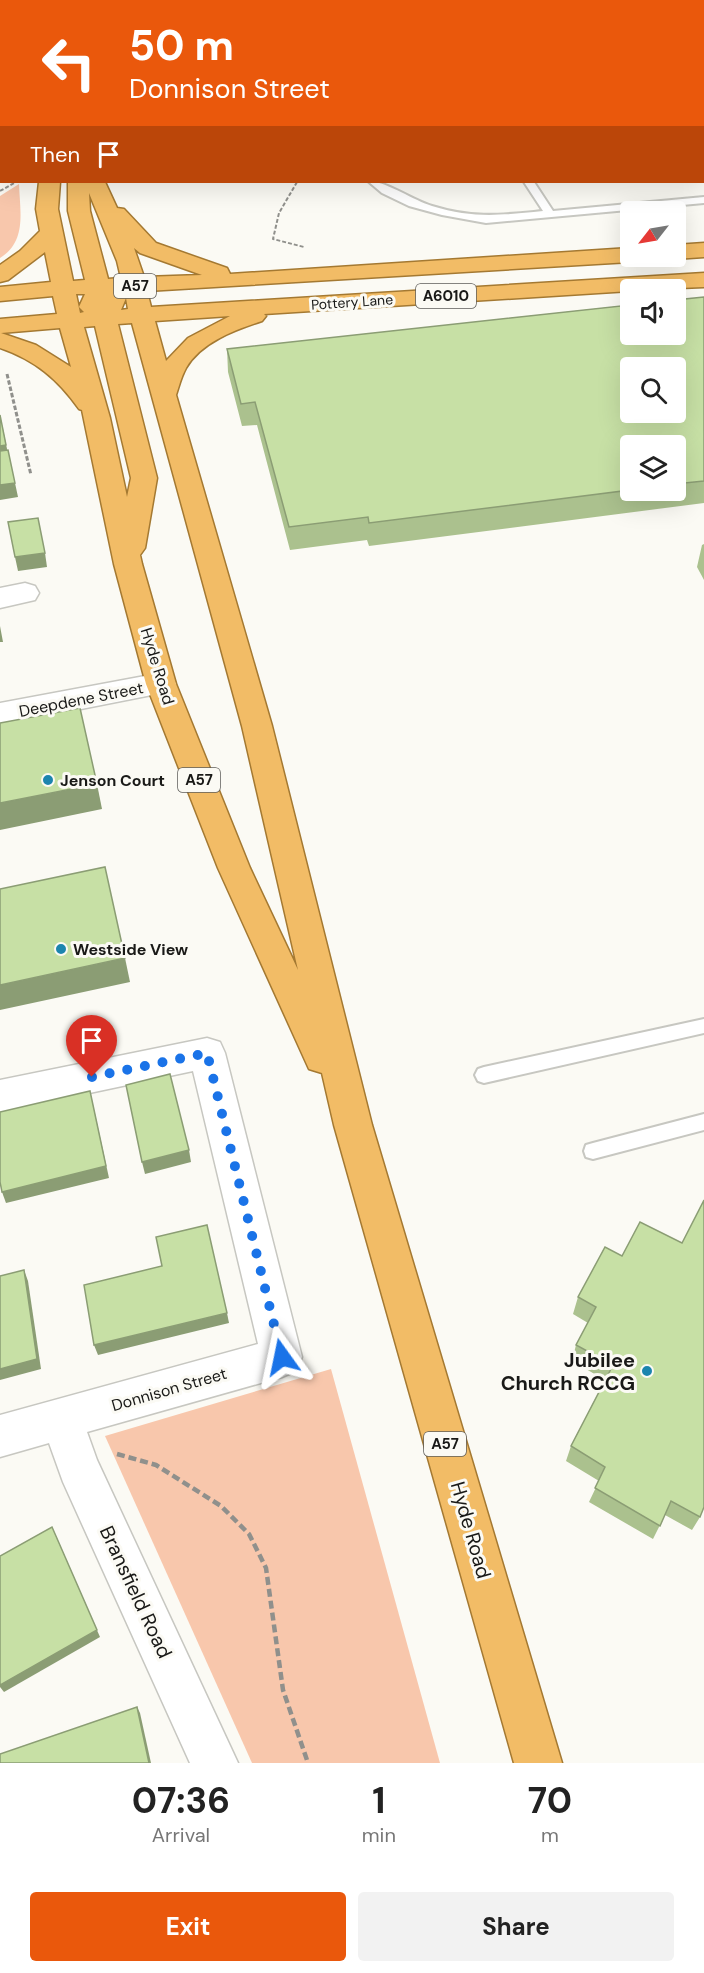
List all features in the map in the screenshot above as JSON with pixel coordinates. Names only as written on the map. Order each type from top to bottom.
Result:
[{"type":"highway","name":"Hyde Road","points":[[49,183],[47,209],[70,320],[97,418],[128,564],[161,684],[234,868],[353,1125]]},
{"type":"highway","name":"A57","points":[[70,320],[87,312],[96,301],[99,286],[79,212],[78,183]]},
{"type":"highway","name":"Hyde Road","points":[[95,183],[128,261],[141,315],[257,726],[353,1125],[538,1763]]},
{"type":"highway","name":"A57","points":[[96,183],[120,219],[139,241],[186,262],[240,280]]},
{"type":"highway","points":[[0,275],[28,256],[51,233]]},
{"type":"highway","points":[[686,251],[704,250]]},
{"type":"highway","name":"Pottery Lane","points":[[0,294],[63,288],[240,280],[620,256]]},
{"type":"highway","name":"Pottery Lane","points":[[0,326],[704,280]]},
{"type":"highway","name":"A57","points":[[128,564],[144,478],[105,318],[116,295],[134,285]]},
{"type":"highway","points":[[164,394],[166,380],[173,366],[196,341],[239,321],[281,307]]},
{"type":"highway","name":"A57","points":[[0,340],[27,349],[59,368],[74,382],[97,418]]},
{"type":"street","name":"Deepdene Street","points":[[0,714],[161,684]]},
{"type":"street","name":"Donnison Street","points":[[0,1096],[207,1053],[282,1357],[0,1436]]},
{"type":"street","name":"Bransfield Road","points":[[62,1420],[78,1467],[214,1763]]},
{"type":"lane","points":[[376,183],[422,206],[460,217],[486,220],[704,200]]},
{"type":"lane","points":[[530,183],[550,214]]},
{"type":"lane","points":[[484,1075],[704,1026]]},
{"type":"lane","points":[[593,1151],[704,1122]]},
{"type":"path","points":[[0,191],[14,183]]},
{"type":"path","points":[[296,183],[279,213],[273,239],[305,247]]},
{"type":"path","points":[[5,367],[32,475]]},
{"type":"path","points":[[106,1451],[156,1465],[221,1506],[249,1534],[266,1568],[283,1690],[308,1763]]},
{"type":"shaded area","points":[[19,184],[21,215],[18,234],[9,251],[0,258],[0,196]]},
{"type":"shaded area","points":[[331,1369],[440,1763],[252,1763],[105,1436]]},
{"type":"building","points":[[704,297],[704,481],[686,483],[686,435],[620,435],[620,491],[369,523],[368,517],[289,527],[255,402],[241,404],[227,349],[620,306],[620,345],[686,345],[686,299]]},
{"type":"building","points":[[0,415],[6,445],[0,446]]},
{"type":"building","points":[[8,450],[15,483],[0,485],[0,451]]},
{"type":"building","points":[[38,518],[45,553],[15,557],[8,522]]},
{"type":"building","name":"Jenson Court","points":[[80,708],[97,784],[0,803],[0,723]]},
{"type":"building","name":"Westside View","points":[[105,867],[125,958],[0,985],[0,889]]},
{"type":"building","points":[[170,1074],[189,1150],[142,1162],[126,1085]]},
{"type":"building","points":[[90,1091],[106,1166],[2,1192],[0,1112]]},
{"type":"building","name":"Jubilee Church RCCG","points":[[704,1200],[704,1507],[700,1517],[671,1501],[660,1526],[595,1488],[605,1467],[571,1446],[613,1365],[576,1345],[596,1307],[578,1297],[605,1247],[622,1256],[640,1222],[682,1243]]},
{"type":"building","points":[[207,1225],[227,1313],[94,1345],[84,1285],[162,1266],[156,1237]]},
{"type":"building","points":[[24,1270],[37,1359],[0,1369],[0,1276]]},
{"type":"building","points":[[52,1527],[97,1630],[0,1685],[0,1556]]},
{"type":"building","points":[[137,1707],[149,1763],[0,1763],[0,1754]]},
{"type":"place","name":"Jenson Court","points":[[48,780]]},
{"type":"place","name":"Westside View","points":[[61,949]]},
{"type":"place","name":"Jubilee Church RCCG","points":[[647,1371]]},
{"type":"route","points":[[92,1077],[207,1053],[282,1357]]}]
